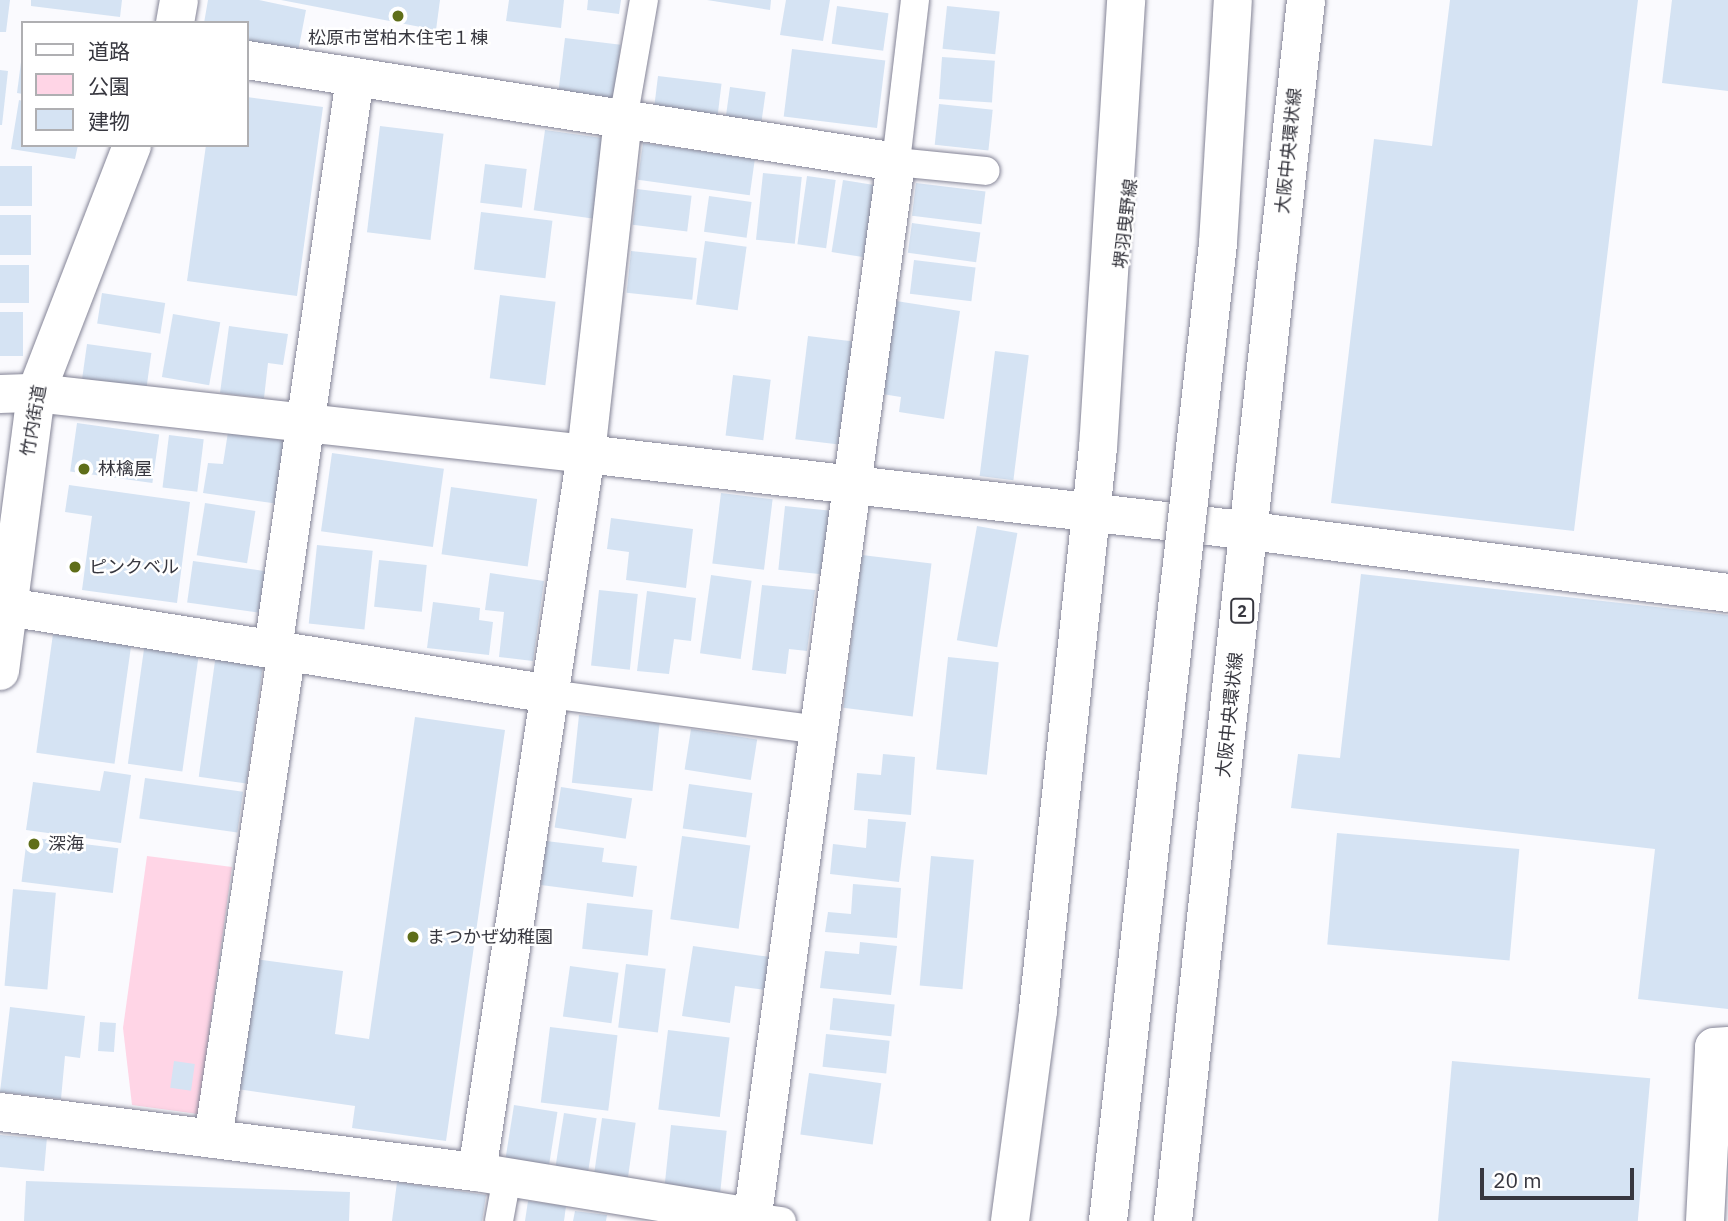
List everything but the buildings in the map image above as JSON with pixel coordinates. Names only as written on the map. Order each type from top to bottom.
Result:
[{"type":"street","points":[[175,21],[179,0]]},
{"type":"street","points":[[1010,1221],[1039,997],[1098,448],[1126,0]]},
{"type":"street","name":"堺羽曳野線","points":[[1098,448],[1153,0]]},
{"type":"street","points":[[1108,1221],[1218,243],[1233,0]]},
{"type":"street","name":"大阪中央環状線","points":[[1173,1221],[1251,531],[1306,0]]},
{"type":"street","points":[[0,1112],[492,1174],[762,1220],[820,730],[896,162],[248,61]]},
{"type":"street","points":[[213,1139],[355,78]]},
{"type":"street","points":[[492,1174],[550,694],[586,454],[623,120]]},
{"type":"street","name":"竹内街道","points":[[0,671],[18,394],[131,147]]},
{"type":"street","points":[[18,394],[586,454],[1251,531],[1728,593]]},
{"type":"street","points":[[7,590],[280,650],[550,694]]},
{"type":"street","points":[[1705,1221],[1714,1047],[1728,1046]]},
{"type":"lane","points":[[623,120],[644,0]]},
{"type":"lane","points":[[915,0],[896,162],[986,172]]},
{"type":"lane","points":[[550,694],[820,730]]},
{"type":"lane","points":[[492,1174],[499,1221]]},
{"type":"green space","points":[[147,856],[232,867],[198,1114],[132,1105],[123,1028]]},
{"type":"place","name":"松原市営柏木住宅１棟","points":[[398,16]]},
{"type":"place","name":"林檎屋","points":[[84,469]]},
{"type":"place","name":"ピンクベル","points":[[75,567]]},
{"type":"place","name":"深海","points":[[34,844]]},
{"type":"place","name":"まつかぜ幼稚園","points":[[413,937]]}]
